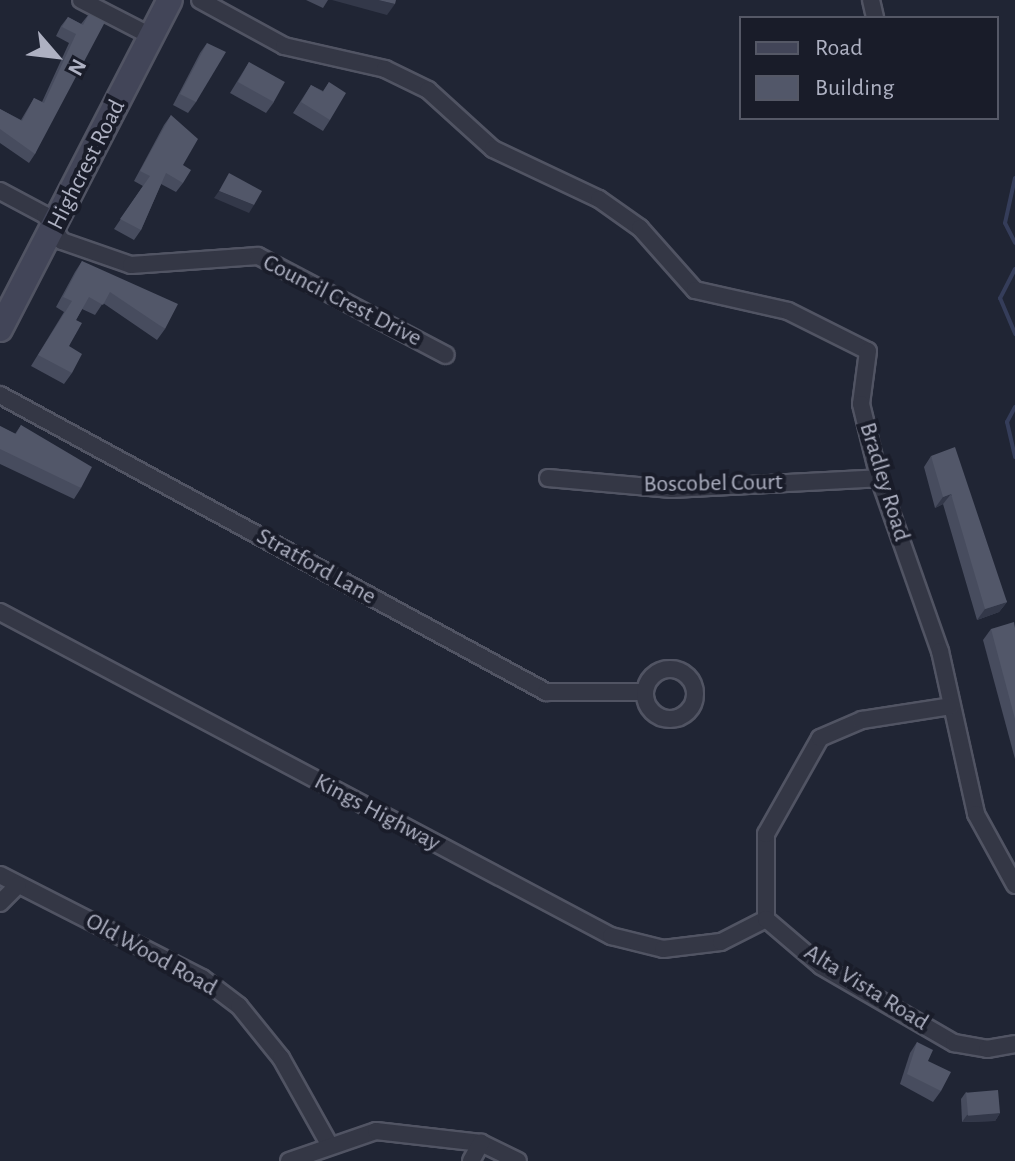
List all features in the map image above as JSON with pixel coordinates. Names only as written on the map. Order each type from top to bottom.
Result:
[{"type":"street","points":[[81,0],[153,37]]},
{"type":"street","name":"Highcrest Road","points":[[0,329],[55,229],[170,0]]},
{"type":"street","name":"Bradley Road","points":[[200,0],[284,46],[385,69],[428,90],[493,149],[599,199],[640,228],[695,290],[788,311],[868,351],[861,404],[879,478],[940,651],[976,814],[1015,885]]},
{"type":"street","name":"Council Crest Drive","points":[[0,191],[45,215],[62,241],[131,265],[258,256],[446,355]]},
{"type":"street","name":"Stratford Lane","points":[[0,395],[546,692],[645,692]]},
{"type":"street","name":"Boscobel Court","points":[[548,478],[672,489],[879,478]]},
{"type":"street","name":"Kings Highway","points":[[0,612],[611,936],[663,949],[721,942],[766,919]]},
{"type":"street","points":[[766,919],[766,834],[820,738],[862,720],[951,706]]},
{"type":"street","name":"Old Wood Road","points":[[0,875],[202,978],[239,1006],[281,1058],[329,1144]]},
{"type":"street","points":[[0,903],[18,885]]},
{"type":"street","name":"Alta Vista Road","points":[[766,919],[821,966],[954,1043],[987,1049],[1015,1044]]},
{"type":"street","points":[[289,1161],[329,1144],[376,1131],[481,1143],[518,1161]]},
{"type":"street","points":[[471,1161],[481,1143]]},
{"type":"building","points":[[89,14],[105,22],[35,154],[0,129],[0,109],[22,121],[34,98],[44,103],[76,34],[62,27],[68,17],[83,25]]},
{"type":"building","points":[[207,43],[226,52],[196,102],[180,94]]},
{"type":"building","points":[[249,62],[285,82],[274,102],[238,82]]},
{"type":"building","points":[[329,82],[346,93],[330,120],[301,102],[311,85],[323,92]]},
{"type":"building","points":[[171,115],[198,139],[183,165],[191,170],[183,183],[166,173],[141,230],[120,219],[150,176],[140,171]]},
{"type":"building","points":[[229,173],[262,191],[254,205],[219,191]]},
{"type":"building","points":[[82,261],[178,304],[165,329],[110,292],[103,305],[89,297],[76,320],[82,323],[69,346],[82,354],[72,373],[38,355],[72,301],[63,297]]},
{"type":"building","points":[[21,425],[92,467],[81,488],[0,449],[0,426],[16,434]]},
{"type":"building","points":[[955,447],[1007,602],[985,609],[951,494],[943,497],[931,456]]},
{"type":"building","points":[[1014,622],[1015,628],[1015,719],[991,629]]},
{"type":"building","points":[[917,1042],[933,1050],[928,1061],[951,1072],[941,1091],[907,1074]]},
{"type":"building","points":[[998,1090],[1000,1113],[968,1116],[966,1093]]},
{"type":"waterway","points":[[1015,178],[1005,223],[1015,243]]},
{"type":"waterway","points":[[1015,269],[1000,298],[1015,334]]},
{"type":"waterway","points":[[1015,407],[1007,422],[1015,457]]}]
